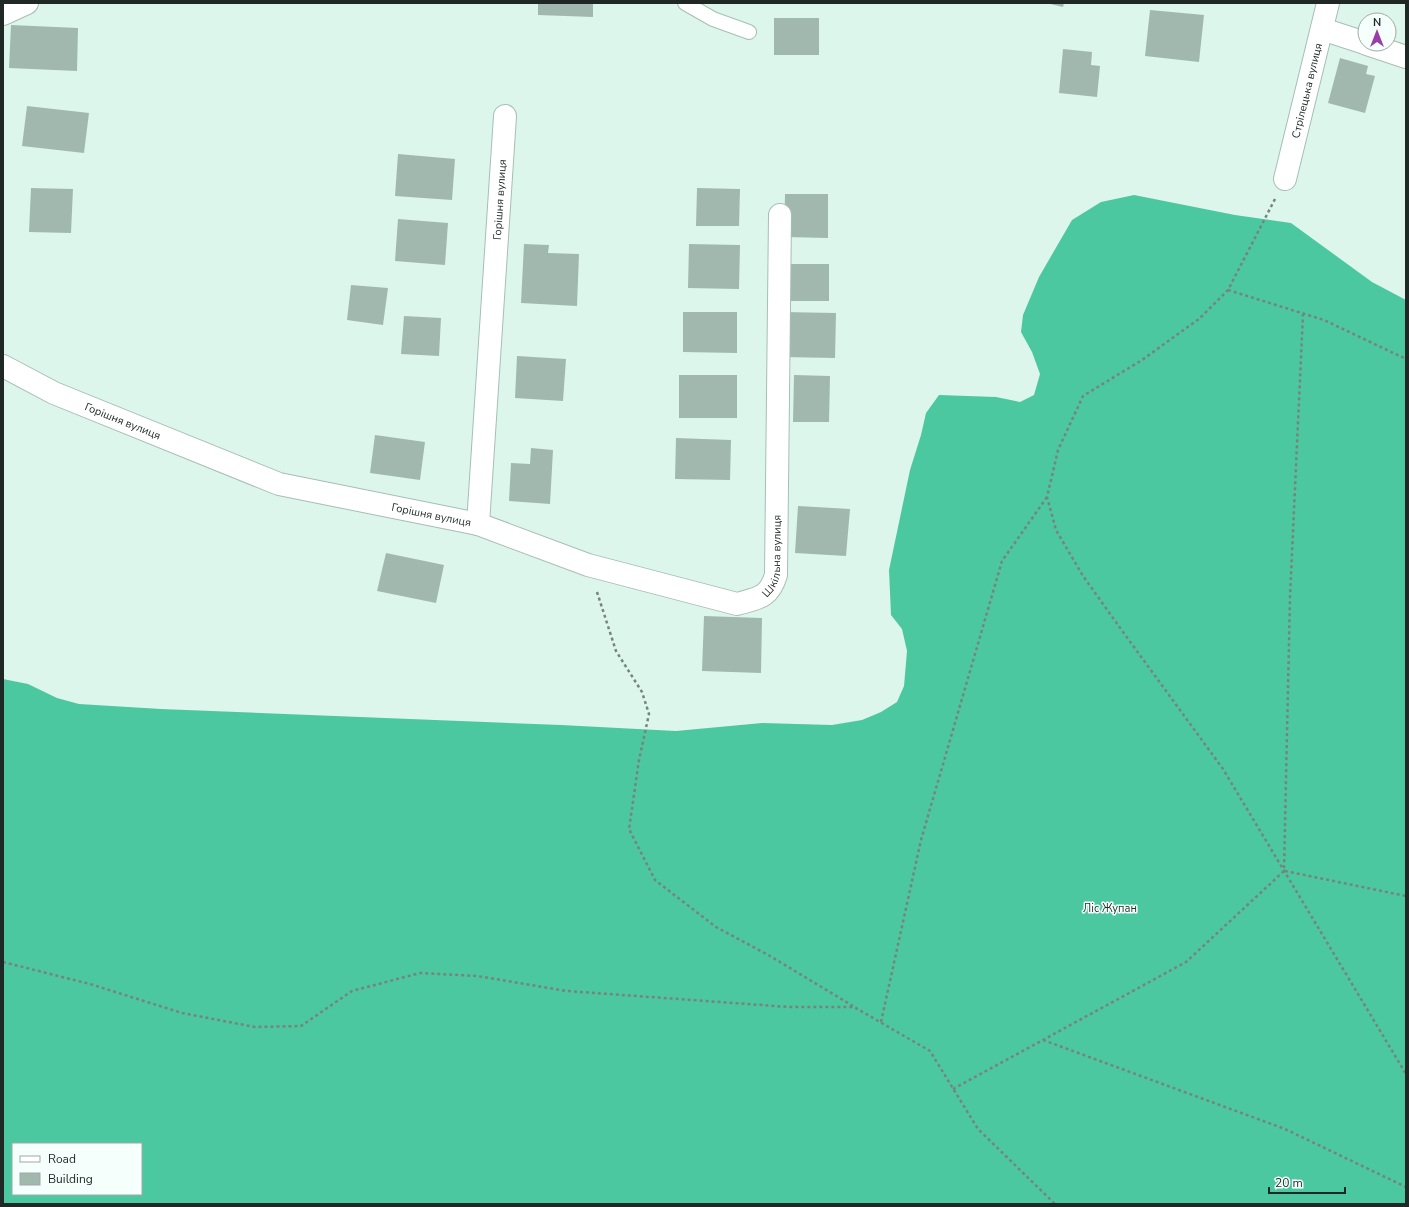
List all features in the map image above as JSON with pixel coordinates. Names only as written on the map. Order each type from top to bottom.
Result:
[{"type":"street","points":[[3,14],[27,3]]},
{"type":"street","name":"Стрілецька вулиця","points":[[1285,179],[1328,3]]},
{"type":"street","points":[[1322,29],[1357,41]]},
{"type":"street","points":[[1391,52],[1406,57]]},
{"type":"street","name":"Горішня вулиця","points":[[3,366],[54,393],[279,484],[478,524],[505,116]]},
{"type":"street","name":"Шкільна вулиця","points":[[478,524],[588,565],[736,604],[753,600],[768,593],[776,575],[780,215]]},
{"type":"lane","points":[[685,3],[713,19],[749,32]]},
{"type":"path","points":[[881,1022],[921,840],[1002,561],[1046,497],[1058,450],[1083,396],[1142,360],[1198,319],[1228,290],[1285,179]]},
{"type":"path","points":[[1228,290],[1324,320],[1406,359]]},
{"type":"path","points":[[953,1088],[1186,962],[1284,871],[1290,597],[1303,314]]},
{"type":"path","points":[[1046,497],[1056,530],[1083,576],[1122,632],[1223,769],[1406,1074]]},
{"type":"path","points":[[588,565],[616,651],[642,692],[649,714],[639,760],[629,829],[655,880],[716,927],[770,956],[930,1051],[978,1129],[1055,1204]]},
{"type":"path","points":[[1284,871],[1406,896]]},
{"type":"path","points":[[3,962],[90,984],[182,1013],[255,1027],[302,1026],[352,991],[420,973],[477,976],[567,991],[789,1007],[854,1007]]},
{"type":"path","points":[[1043,1040],[1285,1129],[1406,1187]]},
{"type":"green space","name":"Ліс Жупан","points":[[1134,195],[1235,215],[1291,223],[1372,282],[1406,300],[1406,1204],[3,1204],[3,679],[28,684],[57,698],[79,704],[161,709],[676,731],[762,723],[832,725],[862,720],[881,712],[897,702],[904,686],[907,651],[902,629],[891,615],[889,570],[910,470],[926,413],[939,395],[996,397],[1020,402],[1034,395],[1040,374],[1032,352],[1021,332],[1023,315],[1039,277],[1072,220],[1101,202]]},
{"type":"building","points":[[538,3],[593,3],[593,17],[538,15]]},
{"type":"building","points":[[1046,3],[1064,3],[1063,7]]},
{"type":"building","points":[[1150,10],[1204,15],[1199,62],[1145,56]]},
{"type":"building","points":[[774,18],[819,18],[819,55],[774,55]]},
{"type":"building","points":[[11,25],[78,28],[77,71],[9,68]]},
{"type":"building","points":[[1063,49],[1092,52],[1091,65],[1100,66],[1097,97],[1059,93]]},
{"type":"building","points":[[1340,58],[1368,66],[1366,74],[1375,76],[1365,113],[1328,103]]},
{"type":"building","points":[[27,106],[89,113],[84,153],[22,146]]},
{"type":"building","points":[[398,154],[455,159],[452,200],[395,196]]},
{"type":"building","points":[[31,188],[73,189],[71,233],[29,232]]},
{"type":"building","points":[[697,188],[740,189],[739,226],[696,226]]},
{"type":"building","points":[[785,194],[828,194],[828,238],[784,237]]},
{"type":"building","points":[[398,219],[448,223],[445,265],[395,261]]},
{"type":"building","points":[[524,244],[549,245],[548,253],[579,254],[577,306],[521,303]]},
{"type":"building","points":[[689,244],[740,245],[739,289],[688,288]]},
{"type":"building","points":[[787,264],[829,264],[829,301],[787,301]]},
{"type":"building","points":[[351,285],[388,288],[383,325],[347,320]]},
{"type":"building","points":[[683,312],[737,312],[737,353],[683,352]]},
{"type":"building","points":[[783,312],[836,313],[835,358],[782,357]]},
{"type":"building","points":[[404,316],[441,318],[439,356],[401,354]]},
{"type":"building","points":[[517,356],[566,359],[563,401],[515,398]]},
{"type":"building","points":[[679,375],[737,375],[737,418],[679,418]]},
{"type":"building","points":[[794,375],[830,376],[829,422],[793,422]]},
{"type":"building","points":[[375,435],[425,442],[420,480],[370,473]]},
{"type":"building","points":[[676,438],[731,440],[730,480],[675,479]]},
{"type":"building","points":[[531,448],[553,450],[550,504],[509,501],[511,463],[530,464]]},
{"type":"building","points":[[798,506],[850,509],[846,556],[795,553]]},
{"type":"building","points":[[386,553],[444,565],[436,603],[377,591]]},
{"type":"building","points":[[704,616],[762,618],[761,673],[702,671]]}]
